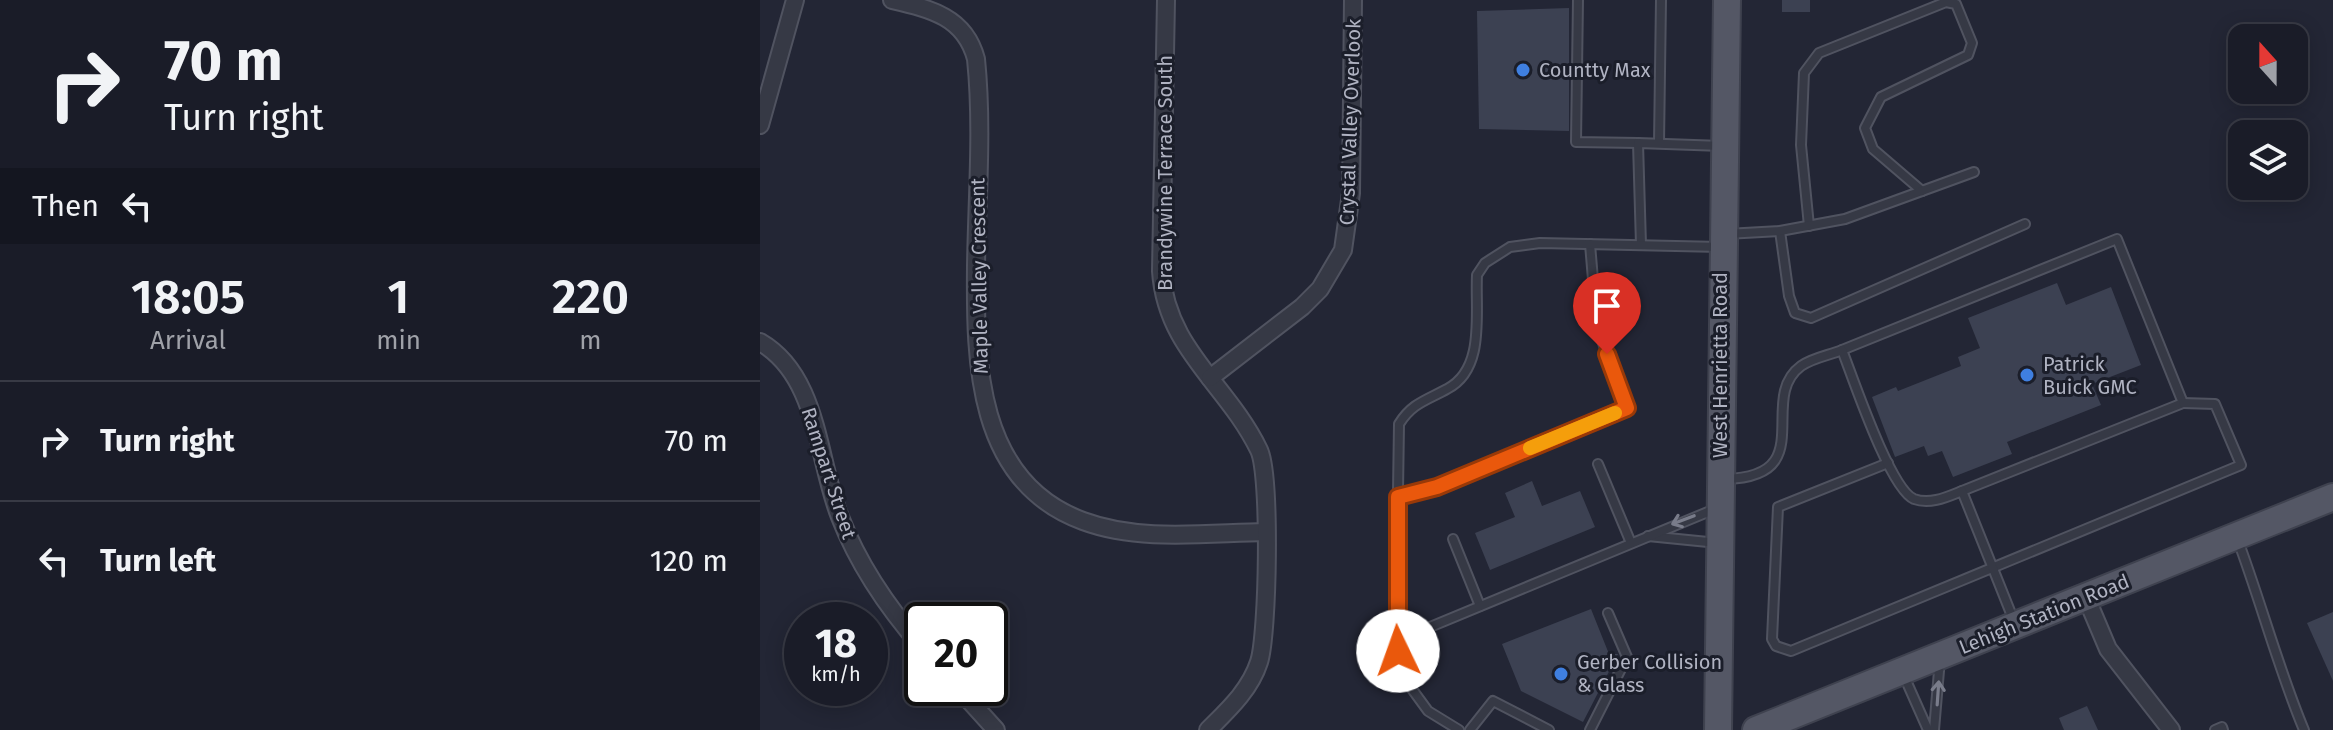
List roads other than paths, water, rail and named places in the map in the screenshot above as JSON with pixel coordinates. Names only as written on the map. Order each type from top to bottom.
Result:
[{"type":"main road","name":"West Henrietta Road","points":[[1718,730],[1721,240],[1727,0]]},
{"type":"main road","name":"Lehigh Station Road","points":[[1756,730],[2333,497]]},
{"type":"street","points":[[760,125],[795,0]]},
{"type":"street","name":"Maple Valley Crescent","points":[[892,0],[953,20],[967,36],[976,59],[977,358],[990,425],[1018,476],[1036,495],[1059,509],[1107,528],[1159,533],[1265,532]]},
{"type":"street","name":"Brandywine Terrace South","points":[[1166,0],[1162,291],[1172,325],[1260,453],[1267,501],[1265,617],[1259,663],[1236,702],[1208,730]]},
{"type":"street","name":"Crystal Valley Overlook","points":[[1210,378],[1302,307],[1320,289],[1343,250],[1351,193],[1353,0]]},
{"type":"street","name":"Rampart Street","points":[[760,342],[787,365],[801,388],[831,493],[855,551],[904,626]]},
{"type":"street","points":[[2086,597],[2108,649],[2171,730]]},
{"type":"street","points":[[974,706],[996,730]]},
{"type":"lane","points":[[1578,0],[1576,142],[1724,146]]},
{"type":"lane","points":[[1659,143],[1661,0]]},
{"type":"lane","points":[[1809,226],[1801,145],[1804,73],[1819,53],[1946,2],[1956,4],[1972,43],[1968,55],[1881,97],[1865,128],[1873,149],[1922,191]]},
{"type":"lane","points":[[1638,143],[1641,245]]},
{"type":"lane","points":[[1459,730],[1428,711],[1401,674],[1396,629],[1399,424],[1407,411],[1426,396],[1448,389],[1464,377],[1473,362],[1477,275],[1485,263],[1510,247],[1721,240],[1809,226],[1845,219],[1974,172]]},
{"type":"lane","points":[[1780,231],[1789,296],[1795,313],[1811,318],[2025,224]]},
{"type":"lane","points":[[1720,479],[1748,479],[1769,470],[1777,456],[1788,388],[1800,367],[2117,239],[2183,403]]},
{"type":"lane","points":[[1398,497],[1437,487],[1627,408],[1597,327],[1590,244]]},
{"type":"lane","points":[[1842,350],[1888,463],[1895,482],[1913,498],[1937,501],[2183,403],[2215,404],[2241,465],[1791,651],[1776,646],[1772,639],[1778,507],[1888,463]]},
{"type":"lane","points":[[1598,464],[1631,543]]},
{"type":"lane","points":[[1962,491],[2016,625]]},
{"type":"lane","points":[[1396,629],[1418,632],[1719,507]]},
{"type":"lane","points":[[1648,536],[1719,543]]},
{"type":"lane","points":[[2236,536],[2268,624],[2286,689],[2304,730]]},
{"type":"lane","points":[[1453,539],[1480,606]]},
{"type":"lane","points":[[1590,730],[1627,657],[1608,613]]},
{"type":"lane","points":[[1931,730],[1940,656]]},
{"type":"lane","points":[[1902,671],[1931,730]]},
{"type":"lane","points":[[1470,730],[1493,701],[1549,730]]},
{"type":"lane","points":[[2215,730],[2222,727],[2223,730]]},
{"type":"place","name":"Countty Max","points":[[1523,70]]},
{"type":"place","name":"Patrick Buick GMC","points":[[2027,375]]},
{"type":"place","name":"Gerber Collision & Glass","points":[[1561,674]]}]
